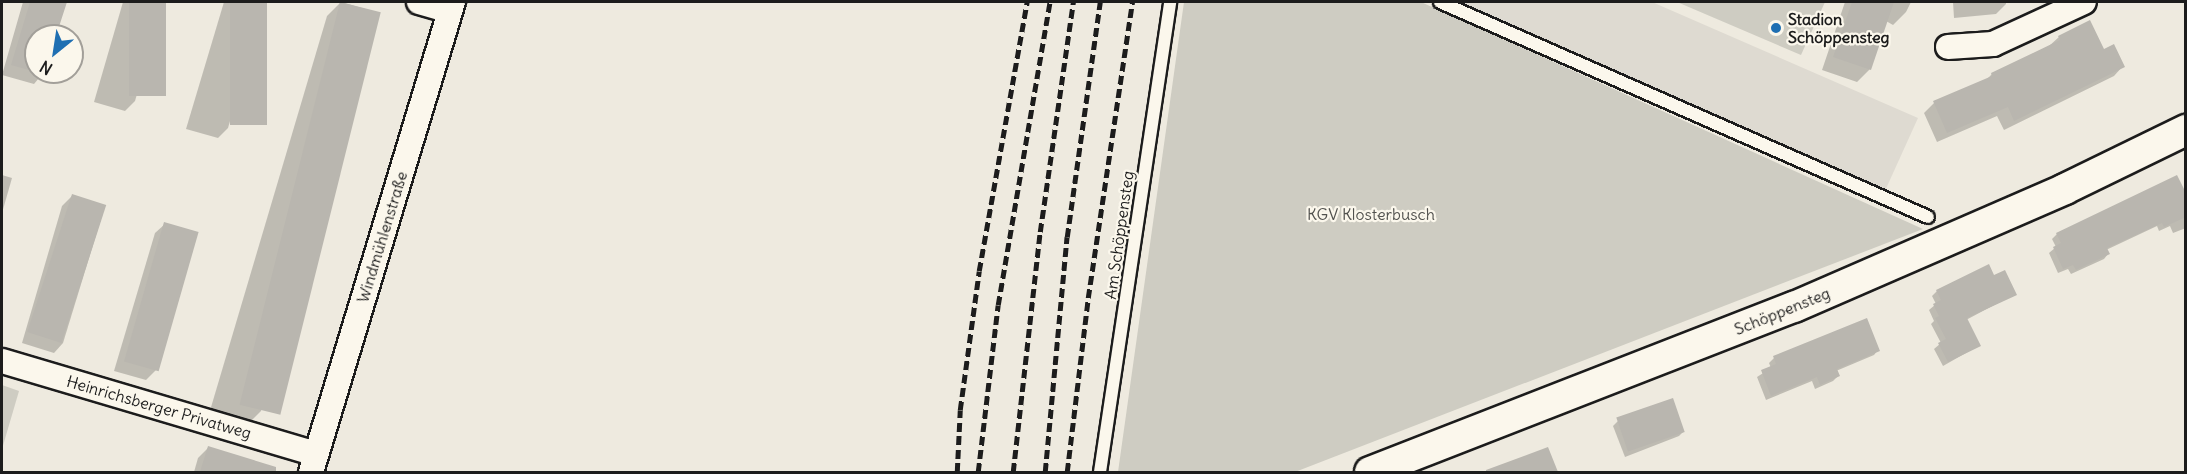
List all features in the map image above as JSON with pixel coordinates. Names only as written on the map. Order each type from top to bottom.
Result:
[{"type":"street","points":[[419,2],[451,6]]},
{"type":"street","points":[[1948,47],[1993,44],[2084,2]]},
{"type":"street","name":"Windmühlenstraße","points":[[313,463],[451,6]]},
{"type":"street","name":"Schöppensteg","points":[[1370,472],[1794,307],[2044,198],[2186,130]]},
{"type":"street","name":"Heinrichsberger Privatweg","points":[[2,362],[313,463]]},
{"type":"lane","name":"Am Schöppensteg","points":[[1100,472],[1170,2]]},
{"type":"lane","points":[[1440,2],[1928,218]]},
{"type":"shaded area","points":[[1454,2],[1652,2],[1918,118],[1884,193]]},
{"type":"green space","name":"KGV Klosterbusch","points":[[1184,2],[1421,2],[1923,229],[1295,472],[1118,472]]},
{"type":"green space","name":"Stadion Schöppensteg","points":[[1677,2],[1825,2],[1801,55]]},
{"type":"green space","points":[[2,385],[19,391],[2,449]]},
{"type":"building","points":[[30,2],[67,2],[60,24],[24,24],[24,69],[11,65]]},
{"type":"building","points":[[129,2],[166,2],[166,96],[129,96]]},
{"type":"building","points":[[230,2],[267,2],[267,125],[230,125]]},
{"type":"building","points":[[340,2],[381,12],[280,415],[240,405]]},
{"type":"building","points":[[1852,2],[1894,2],[1871,70],[1833,57]]},
{"type":"building","points":[[2090,20],[2104,49],[2114,44],[2125,67],[2014,121],[2008,107],[1947,133],[1933,101],[1992,76],[1991,73],[2060,40],[2058,36]]},
{"type":"building","points":[[2177,175],[2186,193],[2186,217],[2164,227],[2162,223],[2107,248],[2110,254],[2076,270],[2073,265],[2063,269],[2053,247],[2061,243],[2056,233]]},
{"type":"building","points":[[72,194],[106,205],[61,343],[27,332]]},
{"type":"building","points":[[164,222],[199,232],[159,371],[124,361]]},
{"type":"building","points":[[1989,264],[1994,275],[2005,270],[2017,295],[1967,318],[1981,346],[1948,362],[1938,343],[1946,339],[1935,318],[1939,316],[1933,304],[1941,300],[1936,290]]},
{"type":"building","points":[[1867,318],[1880,351],[1837,369],[1840,376],[1820,385],[1817,377],[1771,396],[1761,370],[1776,364],[1773,356]]},
{"type":"building","points":[[1673,398],[1685,432],[1628,452],[1616,418]]},
{"type":"building","points":[[208,446],[276,467],[276,472],[200,472]]},
{"type":"building","points":[[1548,447],[1558,472],[1486,472],[1486,470]]},
{"type":"railway","points":[[957,472],[960,410],[979,271],[1027,2]]},
{"type":"railway","points":[[978,472],[998,305],[1050,2]]},
{"type":"railway","points":[[1013,472],[1040,232],[1073,2]]},
{"type":"railway","points":[[1045,472],[1067,237],[1100,2]]},
{"type":"railway","points":[[1067,472],[1088,298],[1132,2]]},
{"type":"place","name":"Stadion Schöppensteg","points":[[1776,28]]}]
